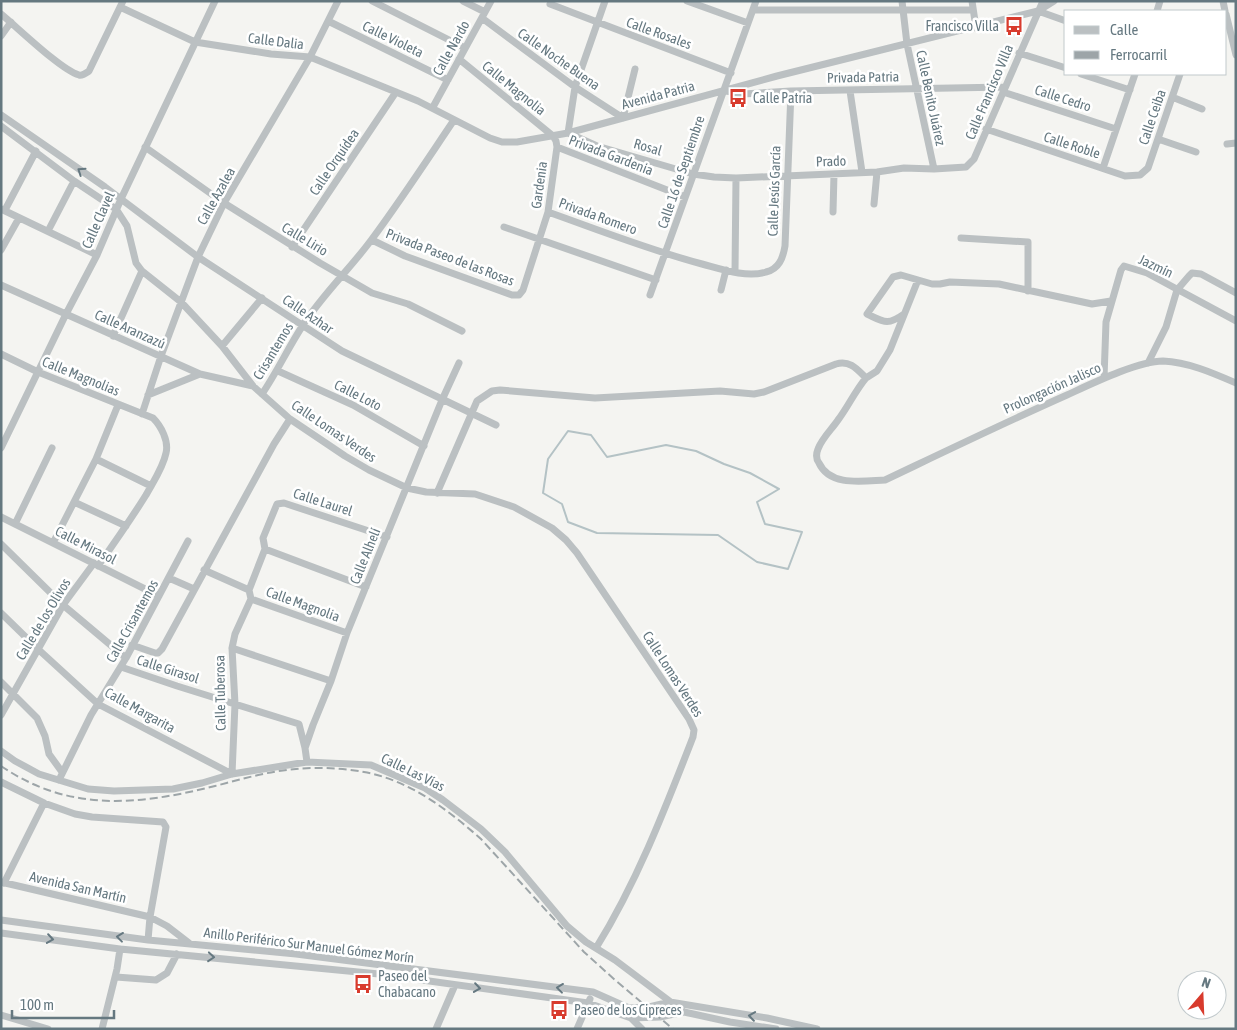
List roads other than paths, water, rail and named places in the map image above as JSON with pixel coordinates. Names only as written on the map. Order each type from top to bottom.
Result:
[{"type":"street","name":"Calle Clavel","points":[[1,448],[97,255],[116,209],[215,1]]},
{"type":"street","name":"Calle Azalea","points":[[142,414],[160,356],[198,257],[224,203],[310,57],[338,1]]},
{"type":"street","points":[[372,1],[465,48]]},
{"type":"street","name":"Calle Noche Buena","points":[[463,1],[484,15],[575,87],[624,118]]},
{"type":"street","name":"Calle Nardo","points":[[433,108],[491,1]]},
{"type":"street","points":[[568,134],[575,87],[605,1]]},
{"type":"street","points":[[687,1],[703,4],[748,23]]},
{"type":"street","name":"Calle 16 de Septiembre","points":[[650,295],[756,1]]},
{"type":"street","points":[[849,1],[849,10]]},
{"type":"street","name":"Calle Benito Juárez","points":[[902,1],[907,44],[934,169]]},
{"type":"street","points":[[972,1],[976,28]]},
{"type":"street","name":"Calle Francisco Villa","points":[[970,165],[1043,1]]},
{"type":"street","name":"Avenida Patria","points":[[454,120],[502,142],[537,140],[568,134],[723,90],[976,28],[1038,11],[1054,1]]},
{"type":"street","name":"Calle Dalia","points":[[121,4],[195,42],[270,54],[310,57],[433,108],[454,120]]},
{"type":"street","points":[[1,14],[59,63],[78,75],[84,75],[89,71],[121,4]]},
{"type":"street","name":"Calle Rosales","points":[[550,4],[730,73]]},
{"type":"street","points":[[753,10],[973,10]]},
{"type":"street","points":[[1038,11],[1064,20]]},
{"type":"street","name":"Calle Violeta","points":[[328,20],[448,80]]},
{"type":"street","points":[[1227,20],[1235,50]]},
{"type":"street","points":[[1,36],[11,22]]},
{"type":"street","points":[[1020,53],[1064,67]]},
{"type":"street","name":"Calle Magnolia","points":[[459,59],[553,136]]},
{"type":"street","points":[[624,118],[635,69]]},
{"type":"street","points":[[1085,75],[1130,90]]},
{"type":"street","points":[[1103,168],[1135,75]]},
{"type":"street","name":"Calle Ceiba","points":[[1148,168],[1180,75]]},
{"type":"street","name":"Privada Patria","points":[[723,90],[743,94],[791,91],[1004,89]]},
{"type":"street","name":"Calle Cedro","points":[[1004,89],[1116,129]]},
{"type":"street","name":"Calle Jesús García","points":[[755,273],[766,272],[774,268],[780,262],[783,254],[791,91]]},
{"type":"street","points":[[850,91],[862,172]]},
{"type":"street","name":"Calle Orquídea","points":[[292,247],[396,92]]},
{"type":"street","points":[[1172,97],[1202,109]]},
{"type":"street","points":[[1,115],[121,199]]},
{"type":"street","points":[[343,276],[372,240],[454,120]]},
{"type":"street","name":"Calle Lomas Verdes","points":[[2,128],[36,151],[74,181],[116,209],[127,226],[136,263],[142,271],[181,302],[222,346],[252,386],[290,419],[345,456],[407,488],[475,494],[496,500],[552,528],[577,553],[694,730],[663,814],[638,868],[596,948]]},
{"type":"street","name":"Calle Roble","points":[[986,130],[1125,176],[1140,175],[1148,168]]},
{"type":"street","name":"Rosal","points":[[568,134],[597,146],[693,174]]},
{"type":"street","name":"Gardenia","points":[[519,295],[523,290],[548,212],[557,147],[553,136]]},
{"type":"street","points":[[1158,139],[1196,152]]},
{"type":"street","points":[[1227,144],[1236,143]]},
{"type":"street","name":"Calle Lirio","points":[[145,147],[224,203],[292,247],[372,292],[408,304],[462,331]]},
{"type":"street","name":"Privada Gardenia","points":[[557,147],[685,197]]},
{"type":"street","points":[[36,151],[3,210],[97,255]]},
{"type":"street","name":"Prado","points":[[693,174],[736,178],[877,172],[904,168],[961,168],[970,165]]},
{"type":"street","points":[[874,204],[877,172]]},
{"type":"street","points":[[833,212],[834,174]]},
{"type":"street","points":[[735,272],[736,178]]},
{"type":"street","points":[[48,231],[74,181]]},
{"type":"street","name":"Calle Azhar","points":[[121,199],[198,257],[302,326],[363,362],[496,425]]},
{"type":"street","name":"Privada Romero","points":[[548,212],[666,254],[735,272],[755,273]]},
{"type":"street","points":[[1,250],[19,218]]},
{"type":"street","points":[[504,226],[656,280]]},
{"type":"street","points":[[961,238],[1028,242],[1028,291]]},
{"type":"street","name":"Privada Paseo de las Rosas","points":[[372,240],[405,256],[512,295],[519,295]]},
{"type":"street","name":"Jazmín","points":[[1111,302],[1124,266],[1147,273],[1236,321]]},
{"type":"street","points":[[721,290],[726,270]]},
{"type":"street","points":[[113,336],[142,271]]},
{"type":"street","points":[[1148,363],[1166,327],[1177,290],[1189,276],[1197,273],[1236,293]]},
{"type":"street","points":[[904,314],[890,322],[884,322],[866,314],[893,277],[901,275],[940,284],[950,282],[999,284],[1092,304],[1111,302],[1107,314],[1104,378]]},
{"type":"street","name":"Crisantemos","points":[[262,394],[278,371],[302,326],[321,300],[343,276]]},
{"type":"street","points":[[437,492],[471,412],[477,401],[492,391],[500,390],[595,398],[720,391],[754,394],[764,392],[843,362],[856,368],[866,378],[877,371],[890,350],[918,280]]},
{"type":"street","name":"Calle Aranzazú","points":[[1,285],[200,374],[252,386]]},
{"type":"street","points":[[222,346],[262,298]]},
{"type":"street","points":[[1092,304],[1107,314]]},
{"type":"street","name":"Calle Magnolias","points":[[1,354],[38,372],[153,418]]},
{"type":"street","name":"Prolongación Jalisco","points":[[866,378],[817,450],[816,459],[826,474],[833,478],[864,481],[885,480],[1001,424],[1104,378],[1148,363],[1164,361],[1192,366],[1236,382]]},
{"type":"street","name":"Calle Alhelí","points":[[307,762],[305,748],[312,725],[331,681],[347,633],[442,400],[459,363]]},
{"type":"street","name":"Calle Loto","points":[[278,371],[353,404],[424,446]]},
{"type":"street","points":[[148,394],[200,374]]},
{"type":"street","points":[[54,543],[96,459],[118,405]]},
{"type":"street","name":"Calle de los Olivos","points":[[1,715],[14,695],[63,605],[126,526],[151,486],[166,452],[167,445],[159,424],[153,418]]},
{"type":"street","points":[[132,645],[158,653],[274,444],[290,419]]},
{"type":"street","points":[[15,524],[52,448]]},
{"type":"street","points":[[96,459],[151,486]]},
{"type":"street","points":[[74,502],[126,526]]},
{"type":"street","name":"Calle Laurel","points":[[265,549],[263,538],[275,506],[279,502],[387,537]]},
{"type":"street","name":"Calle Mirasol","points":[[1,517],[159,596]]},
{"type":"street","name":"Calle Crisantemos","points":[[59,780],[98,704],[126,658],[188,541]]},
{"type":"street","name":"Calle Girasol","points":[[1,544],[63,605],[126,658]]},
{"type":"street","points":[[251,599],[249,590],[265,549],[366,587]]},
{"type":"street","name":"Calle Magnolia","points":[[204,570],[249,590]]},
{"type":"street","name":"Calle Crisantemos","points":[[169,578],[194,589]]},
{"type":"street","name":"Calle Magnolia","points":[[251,599],[347,633]]},
{"type":"street","name":"Calle Tuberosa","points":[[232,774],[235,704],[232,648],[237,628],[251,599]]},
{"type":"street","name":"Calle Margarita","points":[[1,613],[98,704],[232,774]]},
{"type":"street","points":[[232,648],[331,681]]},
{"type":"street","name":"Calle Girasol","points":[[121,667],[299,724],[312,725]]},
{"type":"street","points":[[1,682],[37,718],[45,736],[49,754],[62,772]]},
{"type":"street","points":[[299,724],[305,748]]},
{"type":"street","name":"Calle Las Vías","points":[[1,751],[39,774],[88,789],[143,790],[183,787],[232,774],[307,762],[371,765],[403,778],[443,800],[481,829],[505,852],[567,926],[586,942],[615,960],[684,1012]]},
{"type":"street","points":[[1,782],[44,803],[75,814],[92,818],[163,822],[166,827],[150,917],[148,940]]},
{"type":"street","points":[[3,882],[44,803]]},
{"type":"street","name":"Avenida San Martín","points":[[3,882],[150,917],[167,926],[189,944]]},
{"type":"street","name":"Anillo Periférico Sur Manuel Gómez Morín","points":[[1,920],[148,940],[305,956],[593,992],[629,1008],[649,1007],[670,1002],[767,1018],[817,1029]]},
{"type":"street","name":"Anillo Periférico Sur Manuel Gómez Morín","points":[[1,933],[120,949],[379,974],[588,1003],[631,1018],[660,1017],[684,1012],[776,1029]]},
{"type":"street","points":[[102,1029],[116,977],[120,949]]},
{"type":"street","points":[[116,977],[156,980],[167,973],[177,954]]},
{"type":"street","points":[[436,1029],[454,985]]},
{"type":"street","points":[[577,1029],[593,992]]},
{"type":"street","points":[[629,1008],[631,1018],[642,1029]]},
{"type":"street","points":[[1,1015],[48,1029]]},
{"type":"waterway","points":[[568,431],[591,435],[607,457],[666,445],[696,451],[750,473],[779,489],[757,502],[765,524],[802,532],[788,569],[757,562],[718,535],[597,533],[568,522],[562,504],[543,493],[548,459],[568,431]]},
{"type":"railway","points":[[1,766],[27,781],[53,792],[105,801],[159,798],[187,793],[266,773],[304,768],[330,768],[381,776],[427,797],[481,839],[584,952],[673,1029]]},
{"type":"place","name":"Francisco Villa","points":[[1014,26]]},
{"type":"place","name":"Calle Patria","points":[[738,98]]},
{"type":"place","name":"Paseo del Chabacano","points":[[363,984]]},
{"type":"place","name":"Paseo de los Cipreces","points":[[559,1010]]}]
